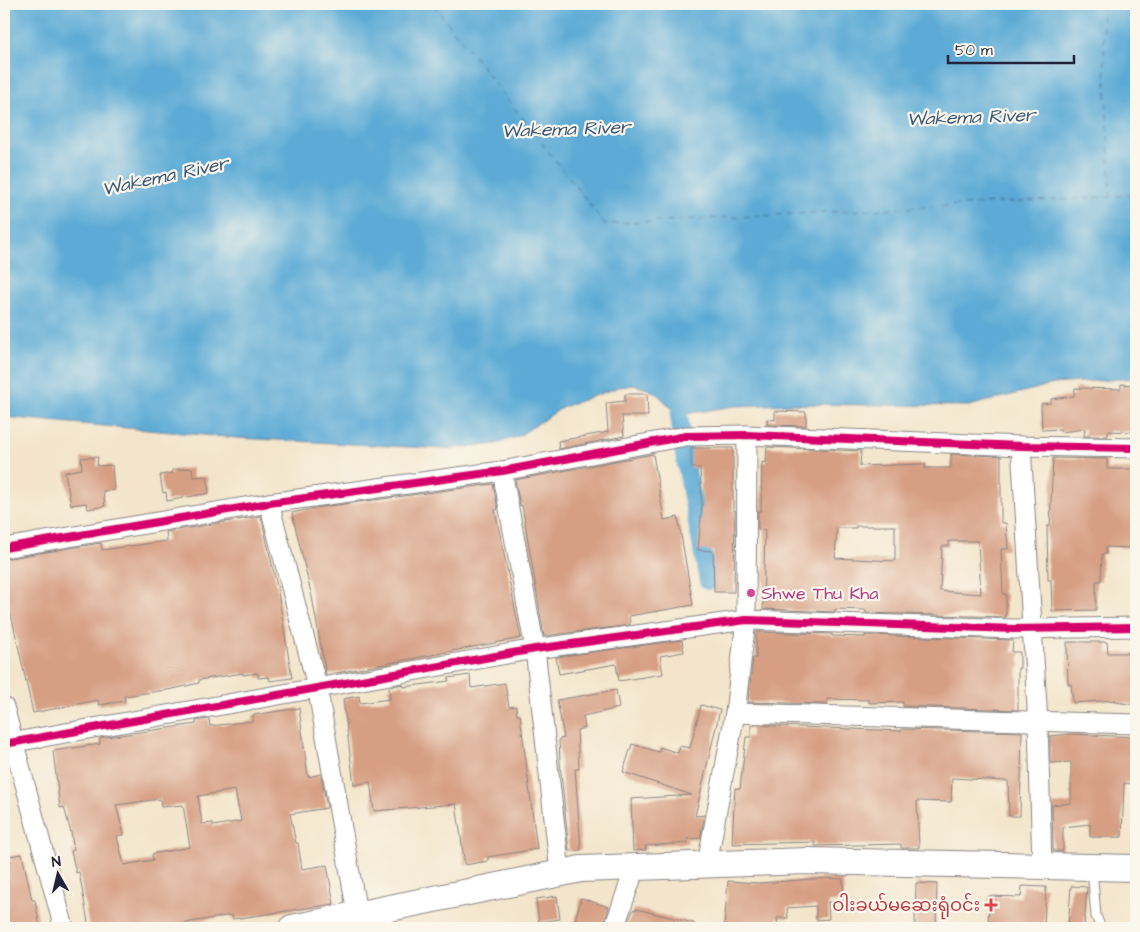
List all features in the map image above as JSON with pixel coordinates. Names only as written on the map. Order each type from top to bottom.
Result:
[{"type":"street","points":[[707,864],[735,713],[746,620],[747,435]]},
{"type":"street","points":[[4,548],[269,503],[502,471],[686,436],[747,435],[1021,446],[1136,448]]},
{"type":"street","points":[[1021,446],[1038,723],[1042,866]]},
{"type":"street","points":[[502,471],[535,649],[560,872]]},
{"type":"street","points":[[269,503],[316,686],[358,914]]},
{"type":"street","points":[[9,743],[316,686],[535,649],[746,620],[1033,628],[1136,627]]},
{"type":"street","points":[[4,707],[9,743],[64,928]]},
{"type":"street","points":[[735,713],[1038,723],[1136,724]]},
{"type":"street","points":[[292,928],[560,872],[707,864],[808,862],[1136,868]]},
{"type":"street","points":[[614,928],[635,868]]},
{"type":"lane","points":[[1092,867],[1096,916],[1101,928]]},
{"type":"water","name":"Wakema River","points":[[4,4],[1136,4],[1136,378],[1054,384],[969,406],[788,404],[734,406],[679,415],[657,394],[634,385],[619,387],[563,407],[519,436],[496,444],[446,449],[237,438],[4,417]]},
{"type":"building","points":[[1121,384],[1136,385],[1136,432],[1108,431],[1108,436],[1084,436],[1085,429],[1061,432],[1060,429],[1042,430],[1041,404],[1051,403],[1051,399],[1074,396],[1075,388],[1121,389]]},
{"type":"building","points":[[625,394],[647,394],[648,416],[622,416],[624,436],[559,449],[558,441],[608,432],[606,403],[625,401]]},
{"type":"building","points":[[775,411],[806,412],[806,426],[767,425],[767,419],[775,420]]},
{"type":"building","points":[[767,447],[861,451],[860,466],[925,464],[925,468],[951,468],[951,454],[1001,456],[1001,523],[1006,523],[1008,549],[1001,549],[1003,594],[1006,594],[1006,617],[866,613],[866,610],[835,609],[835,612],[763,609],[765,530],[758,529],[758,511],[761,511],[762,462],[766,463]],"holes":[[[856,526],[895,526],[895,561],[835,558],[837,528],[856,528]],[[949,541],[978,541],[981,594],[940,591],[942,546],[949,546]]]},
{"type":"building","points":[[691,448],[733,448],[733,510],[735,510],[734,592],[714,592],[713,551],[698,550],[702,504],[700,468],[691,468]]},
{"type":"building","points":[[653,454],[664,520],[678,517],[693,605],[629,616],[630,625],[544,636],[522,505],[520,506],[515,480]]},
{"type":"building","points":[[98,457],[97,466],[112,465],[114,490],[103,491],[105,506],[88,509],[86,503],[71,505],[65,472],[82,469],[81,458]]},
{"type":"building","points":[[1053,458],[1107,459],[1107,469],[1136,469],[1136,523],[1133,523],[1132,548],[1106,547],[1106,554],[1102,554],[1101,581],[1096,581],[1096,610],[1052,611],[1051,580],[1048,580],[1047,526],[1050,526]]},
{"type":"building","points":[[192,468],[193,477],[207,476],[209,493],[167,501],[166,492],[163,493],[160,475],[173,473],[172,470]]},
{"type":"building","points":[[493,484],[498,509],[495,510],[521,638],[326,675],[312,597],[292,513],[315,508]]},
{"type":"building","points":[[261,516],[277,586],[292,678],[270,681],[269,677],[258,678],[258,673],[243,675],[243,673],[199,680],[199,683],[173,689],[124,696],[125,701],[99,705],[98,700],[33,713],[13,623],[7,601],[4,601],[4,559],[101,543],[102,550],[167,541],[166,532]]},
{"type":"building","points":[[756,632],[832,634],[832,636],[865,637],[865,635],[1013,640],[1012,652],[1020,652],[1018,710],[903,706],[903,702],[869,703],[869,700],[827,699],[827,704],[748,702],[753,658],[756,658]]},
{"type":"building","points":[[682,640],[684,652],[660,656],[663,674],[619,681],[616,664],[559,674],[556,657]]},
{"type":"building","points":[[1067,642],[1107,642],[1108,653],[1136,653],[1136,705],[1115,702],[1116,700],[1073,703],[1071,684],[1068,684]]},
{"type":"building","points":[[470,675],[471,688],[505,683],[509,707],[516,706],[517,715],[520,715],[537,849],[488,857],[488,861],[465,865],[456,804],[374,811],[370,782],[354,785],[343,699],[359,696],[360,703],[390,699],[389,687],[403,684],[404,687],[449,681],[448,678]]},
{"type":"building","points":[[616,690],[619,708],[583,716],[585,728],[577,730],[579,769],[575,769],[581,850],[569,851],[560,763],[559,739],[564,738],[557,700]]},
{"type":"building","points":[[701,705],[720,710],[695,816],[705,815],[700,838],[687,839],[688,843],[645,846],[646,850],[633,851],[631,799],[692,795],[623,772],[632,744],[659,752],[660,747],[678,753],[680,746],[690,748]]},
{"type":"building","points":[[299,708],[308,777],[321,774],[327,808],[290,814],[296,843],[298,843],[302,869],[327,865],[334,904],[233,919],[232,915],[185,923],[186,928],[89,928],[79,872],[76,873],[71,851],[74,850],[71,833],[64,807],[60,808],[53,751],[100,744],[100,738],[196,724],[196,721],[209,719],[210,726],[253,721],[253,715]],"holes":[[[235,790],[241,821],[213,826],[213,823],[202,824],[198,796]],[[160,799],[161,807],[183,805],[190,847],[152,854],[153,860],[124,865],[117,836],[124,835],[116,805]]]},
{"type":"building","points":[[751,725],[902,731],[902,729],[1022,732],[1020,816],[1009,816],[1008,781],[952,778],[951,802],[917,801],[919,848],[901,848],[901,844],[815,846],[815,842],[732,844],[735,788],[740,789],[746,737],[751,737]]},
{"type":"building","points":[[1071,734],[1136,737],[1136,784],[1124,783],[1122,837],[1090,837],[1090,824],[1063,827],[1063,851],[1053,851],[1052,805],[1071,803],[1071,762],[1050,763],[1050,736]]},
{"type":"building","points":[[22,854],[32,900],[35,900],[40,928],[4,928],[4,863],[11,862],[9,856]]},
{"type":"building","points":[[828,878],[843,879],[844,902],[828,902],[829,919],[816,920],[816,906],[787,908],[788,918],[777,918],[778,928],[724,927],[728,881],[759,883]]},
{"type":"building","points":[[916,883],[937,884],[936,926],[915,925]]},
{"type":"building","points":[[1022,886],[1046,887],[1044,928],[988,927],[989,896],[1021,897]]},
{"type":"building","points":[[1071,886],[1087,887],[1084,928],[1068,928]]},
{"type":"building","points":[[557,896],[560,919],[539,922],[536,899]]},
{"type":"building","points":[[581,898],[609,907],[603,928],[573,928]]},
{"type":"building","points":[[636,909],[694,923],[693,928],[626,928],[633,910]]},
{"type":"waterway","points":[[679,415],[681,431]]},
{"type":"waterway","points":[[682,444],[708,581]]},
{"type":"ferry route","points":[[433,4],[605,224],[1111,197]]},
{"type":"ferry route","points":[[1102,4],[1111,197],[1136,193]]},
{"type":"cycle path","points":[[4,548],[269,503],[502,471],[686,436],[747,435],[1021,446],[1136,448]]},
{"type":"cycle path","points":[[4,744],[535,649],[746,620],[1015,629],[1136,627]]},
{"type":"place","name":"Shwe Thu Kha","points":[[751,593]]},
{"type":"place","name":"ဝါးခယ်မဆေးရုံဝင်း","points":[[991,905]]}]
